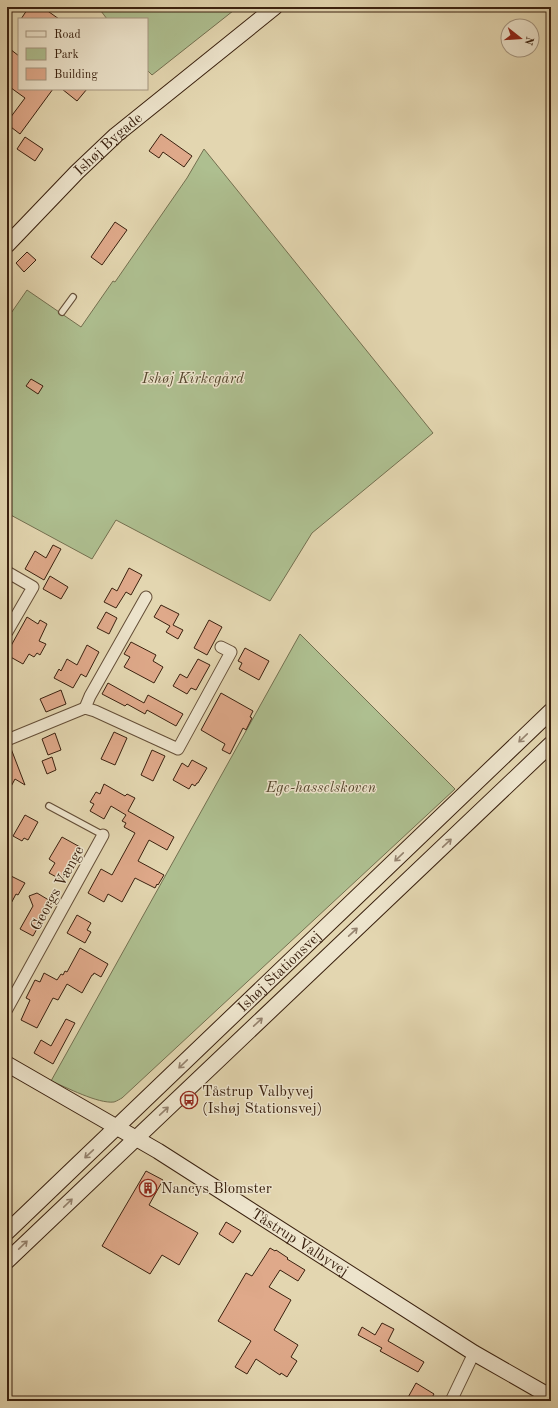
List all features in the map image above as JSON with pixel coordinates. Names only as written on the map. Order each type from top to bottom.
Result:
[{"type":"main road","name":"Ishøj Bygade","points":[[7,245],[77,172],[116,135],[275,7]]},
{"type":"main road","name":"Ishøj Stationsvej","points":[[7,1232],[551,711]]},
{"type":"main road","name":"Ishøj Stationsvej","points":[[7,1261],[551,744]]},
{"type":"main road","name":"Tåstrup Valbyvej","points":[[7,1064],[136,1138],[226,1193],[474,1353],[551,1397]]},
{"type":"street","points":[[7,572],[33,587],[7,632]]},
{"type":"street","points":[[85,708],[90,696],[146,597]]},
{"type":"street","points":[[7,740],[85,708],[95,711],[178,749],[231,652],[221,647]]},
{"type":"street","name":"Georgs Vænge","points":[[7,1009],[103,835]]},
{"type":"street","points":[[451,1401],[474,1353]]},
{"type":"lane","points":[[62,312],[73,297]]},
{"type":"lane","name":"Georgs Vænge","points":[[48,806],[103,835]]},
{"type":"green space","points":[[98,7],[238,7],[152,75],[148,71],[148,18],[106,18]]},
{"type":"green space","name":"Ishøj Kirkegård","points":[[204,149],[433,433],[312,533],[270,601],[116,520],[92,559],[7,513],[7,319],[27,290],[81,327],[113,281],[115,282],[187,178]]},
{"type":"green space","name":"Ege-hasselskoven","points":[[300,634],[455,789],[122,1098],[114,1102],[107,1102],[82,1094],[51,1081]]},
{"type":"building","points":[[29,7],[42,7],[58,18],[22,18]]},
{"type":"building","points":[[10,49],[18,55],[18,90],[52,90],[20,134],[7,124],[25,98],[7,85],[7,54]]},
{"type":"building","points":[[63,90],[86,90],[77,101]]},
{"type":"building","points":[[161,134],[192,156],[184,167],[163,152],[159,158],[149,151]]},
{"type":"building","points":[[25,137],[43,149],[35,161],[17,149]]},
{"type":"building","points":[[115,222],[127,230],[102,265],[91,257]]},
{"type":"building","points":[[27,252],[36,260],[24,272],[16,263]]},
{"type":"building","points":[[31,379],[43,386],[38,394],[26,386]]},
{"type":"building","points":[[53,545],[61,549],[44,580],[25,569],[35,551],[46,558]]},
{"type":"building","points":[[129,568],[142,575],[131,595],[126,592],[116,608],[104,602],[112,588],[117,591]]},
{"type":"building","points":[[50,576],[68,587],[61,599],[43,589]]},
{"type":"building","points":[[161,605],[179,614],[173,625],[183,630],[178,639],[166,632],[170,626],[154,617]]},
{"type":"building","points":[[106,612],[117,618],[109,634],[97,628]]},
{"type":"building","points":[[27,617],[38,624],[40,620],[47,624],[39,641],[46,644],[40,655],[37,653],[34,657],[29,654],[23,664],[7,655],[7,653]]},
{"type":"building","points":[[209,620],[222,627],[207,655],[194,648]]},
{"type":"building","points":[[131,642],[156,655],[153,661],[163,667],[154,683],[124,667],[130,657],[124,654]]},
{"type":"building","points":[[87,645],[99,652],[86,677],[81,674],[73,688],[54,678],[59,669],[61,671],[67,659],[77,665]]},
{"type":"building","points":[[245,648],[269,661],[259,680],[239,669],[242,663],[238,661]]},
{"type":"building","points":[[198,659],[210,665],[196,690],[191,688],[187,694],[173,686],[180,674],[187,678]]},
{"type":"building","points":[[108,683],[144,703],[148,695],[183,714],[176,726],[147,710],[145,714],[127,704],[125,706],[102,694]]},
{"type":"building","points":[[61,690],[66,704],[46,712],[40,699]]},
{"type":"building","points":[[221,693],[253,711],[250,717],[252,718],[246,730],[243,728],[230,754],[222,750],[225,744],[201,730]]},
{"type":"building","points":[[114,732],[127,738],[115,765],[101,759]]},
{"type":"building","points":[[55,733],[61,750],[48,755],[42,739]]},
{"type":"building","points":[[10,746],[25,785],[15,779],[7,794],[7,747]]},
{"type":"building","points":[[152,750],[165,756],[153,781],[141,775]]},
{"type":"building","points":[[52,757],[56,770],[47,774],[42,761]]},
{"type":"building","points":[[192,760],[207,768],[198,783],[195,786],[192,784],[189,789],[173,780],[182,763],[188,767]]},
{"type":"building","points":[[104,784],[125,796],[127,794],[135,798],[128,811],[174,837],[167,850],[149,840],[138,861],[164,875],[155,888],[135,878],[122,902],[108,894],[104,902],[88,893],[101,869],[112,875],[135,833],[124,827],[126,823],[122,821],[126,815],[111,806],[104,819],[90,811],[94,804],[90,802],[96,792],[100,794]]},
{"type":"building","points":[[25,815],[38,822],[28,840],[24,838],[22,841],[13,836]]},
{"type":"building","points":[[62,837],[80,847],[62,880],[49,873],[55,863],[49,859]]},
{"type":"building","points":[[7,874],[25,883],[18,895],[16,894],[7,911]]},
{"type":"building","points":[[37,893],[52,902],[33,936],[20,929],[33,906],[29,896]]},
{"type":"building","points":[[77,915],[91,923],[87,930],[91,932],[85,943],[67,933]]},
{"type":"building","points":[[80,948],[108,964],[101,977],[94,973],[82,993],[67,984],[58,1000],[53,998],[37,1028],[21,1020],[30,1000],[26,998],[35,980],[40,982],[44,973],[57,980],[61,974],[63,975],[65,971],[67,972]]},
{"type":"building","points":[[66,1019],[75,1023],[53,1064],[34,1053],[41,1040],[51,1046]]},
{"type":"building","points":[[146,1171],[163,1180],[149,1205],[198,1233],[179,1265],[162,1255],[150,1274],[102,1246]]},
{"type":"building","points":[[226,1222],[241,1231],[233,1243],[219,1234]]},
{"type":"building","points":[[270,1248],[275,1251],[276,1250],[305,1270],[298,1281],[280,1270],[269,1287],[291,1300],[274,1330],[298,1345],[291,1357],[297,1361],[287,1377],[281,1373],[280,1375],[256,1359],[247,1374],[235,1367],[251,1341],[218,1321],[246,1273],[252,1276]]},
{"type":"building","points":[[382,1323],[394,1329],[388,1341],[424,1362],[418,1372],[380,1351],[382,1348],[358,1335],[362,1327],[375,1335]]},
{"type":"building","points":[[416,1383],[434,1394],[430,1401],[406,1401]]},
{"type":"place","name":"Tåstrup Valbyvej (Ishøj Stationsvej)","points":[[189,1100]]},
{"type":"place","name":"Nancys Blomster","points":[[148,1188]]}]
